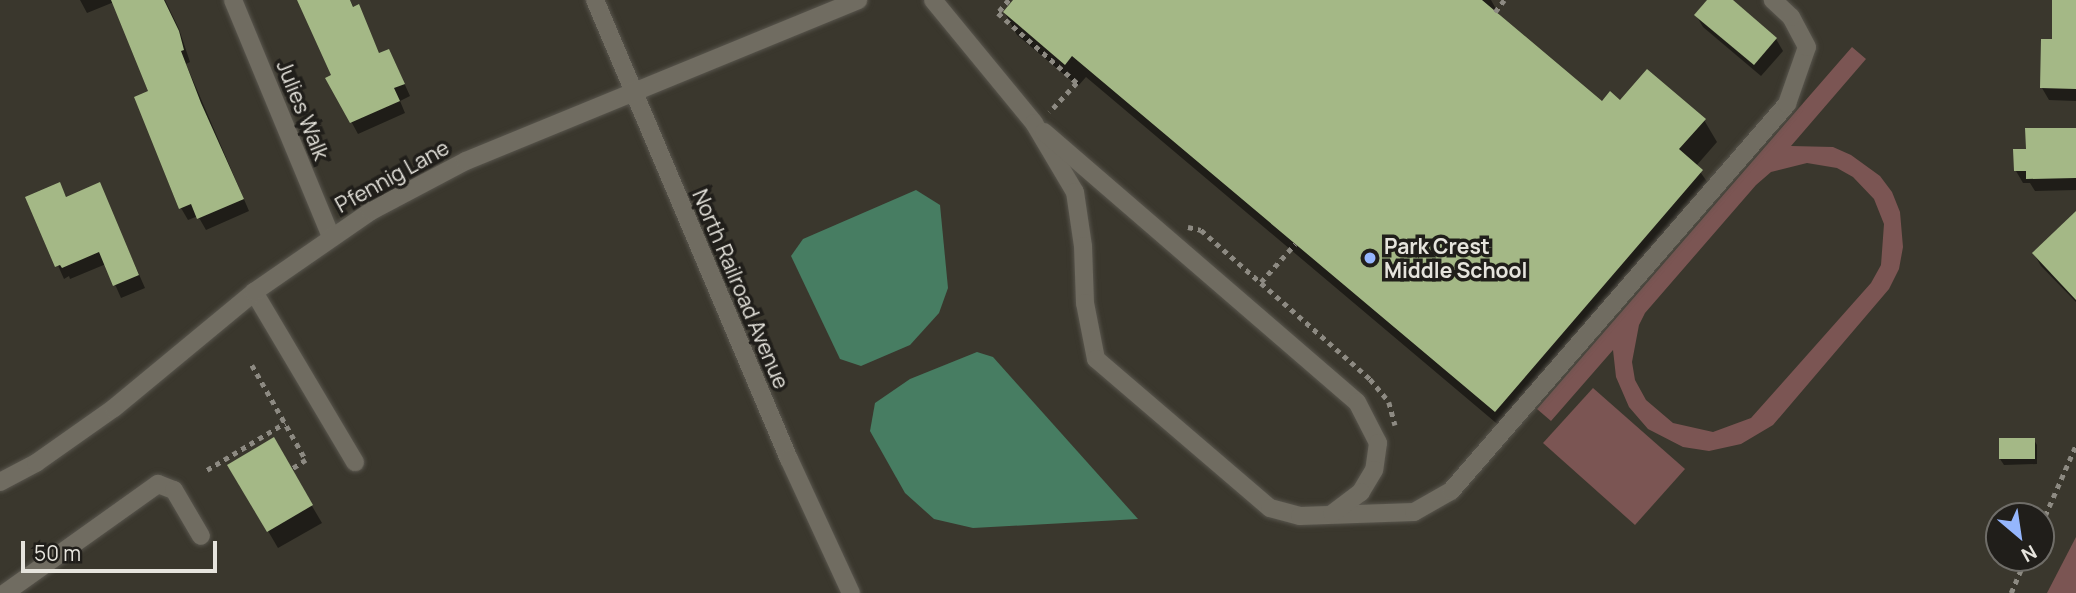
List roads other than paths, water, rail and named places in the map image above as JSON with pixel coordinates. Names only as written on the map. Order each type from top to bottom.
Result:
[{"type":"street","name":"Julies Walk","points":[[233,0],[331,237]]},
{"type":"street","name":"North Railroad Avenue","points":[[594,0],[789,459],[851,593]]},
{"type":"street","name":"Pfennig Lane","points":[[0,482],[36,463],[114,408],[254,292],[371,211],[466,161],[858,0]]},
{"type":"street","points":[[933,0],[1041,118],[1357,402],[1378,443],[1374,470],[1361,492],[1332,514]]},
{"type":"street","points":[[1041,118],[1075,192],[1083,246],[1085,303],[1096,359],[1270,508],[1300,516],[1414,512],[1451,491],[1787,104],[1807,47],[1791,18],[1773,0]]},
{"type":"street","points":[[254,292],[355,462]]},
{"type":"street","points":[[5,593],[158,484],[174,490],[201,536]]},
{"type":"place","name":"Park Crest Middle School","points":[[1370,258]]}]
